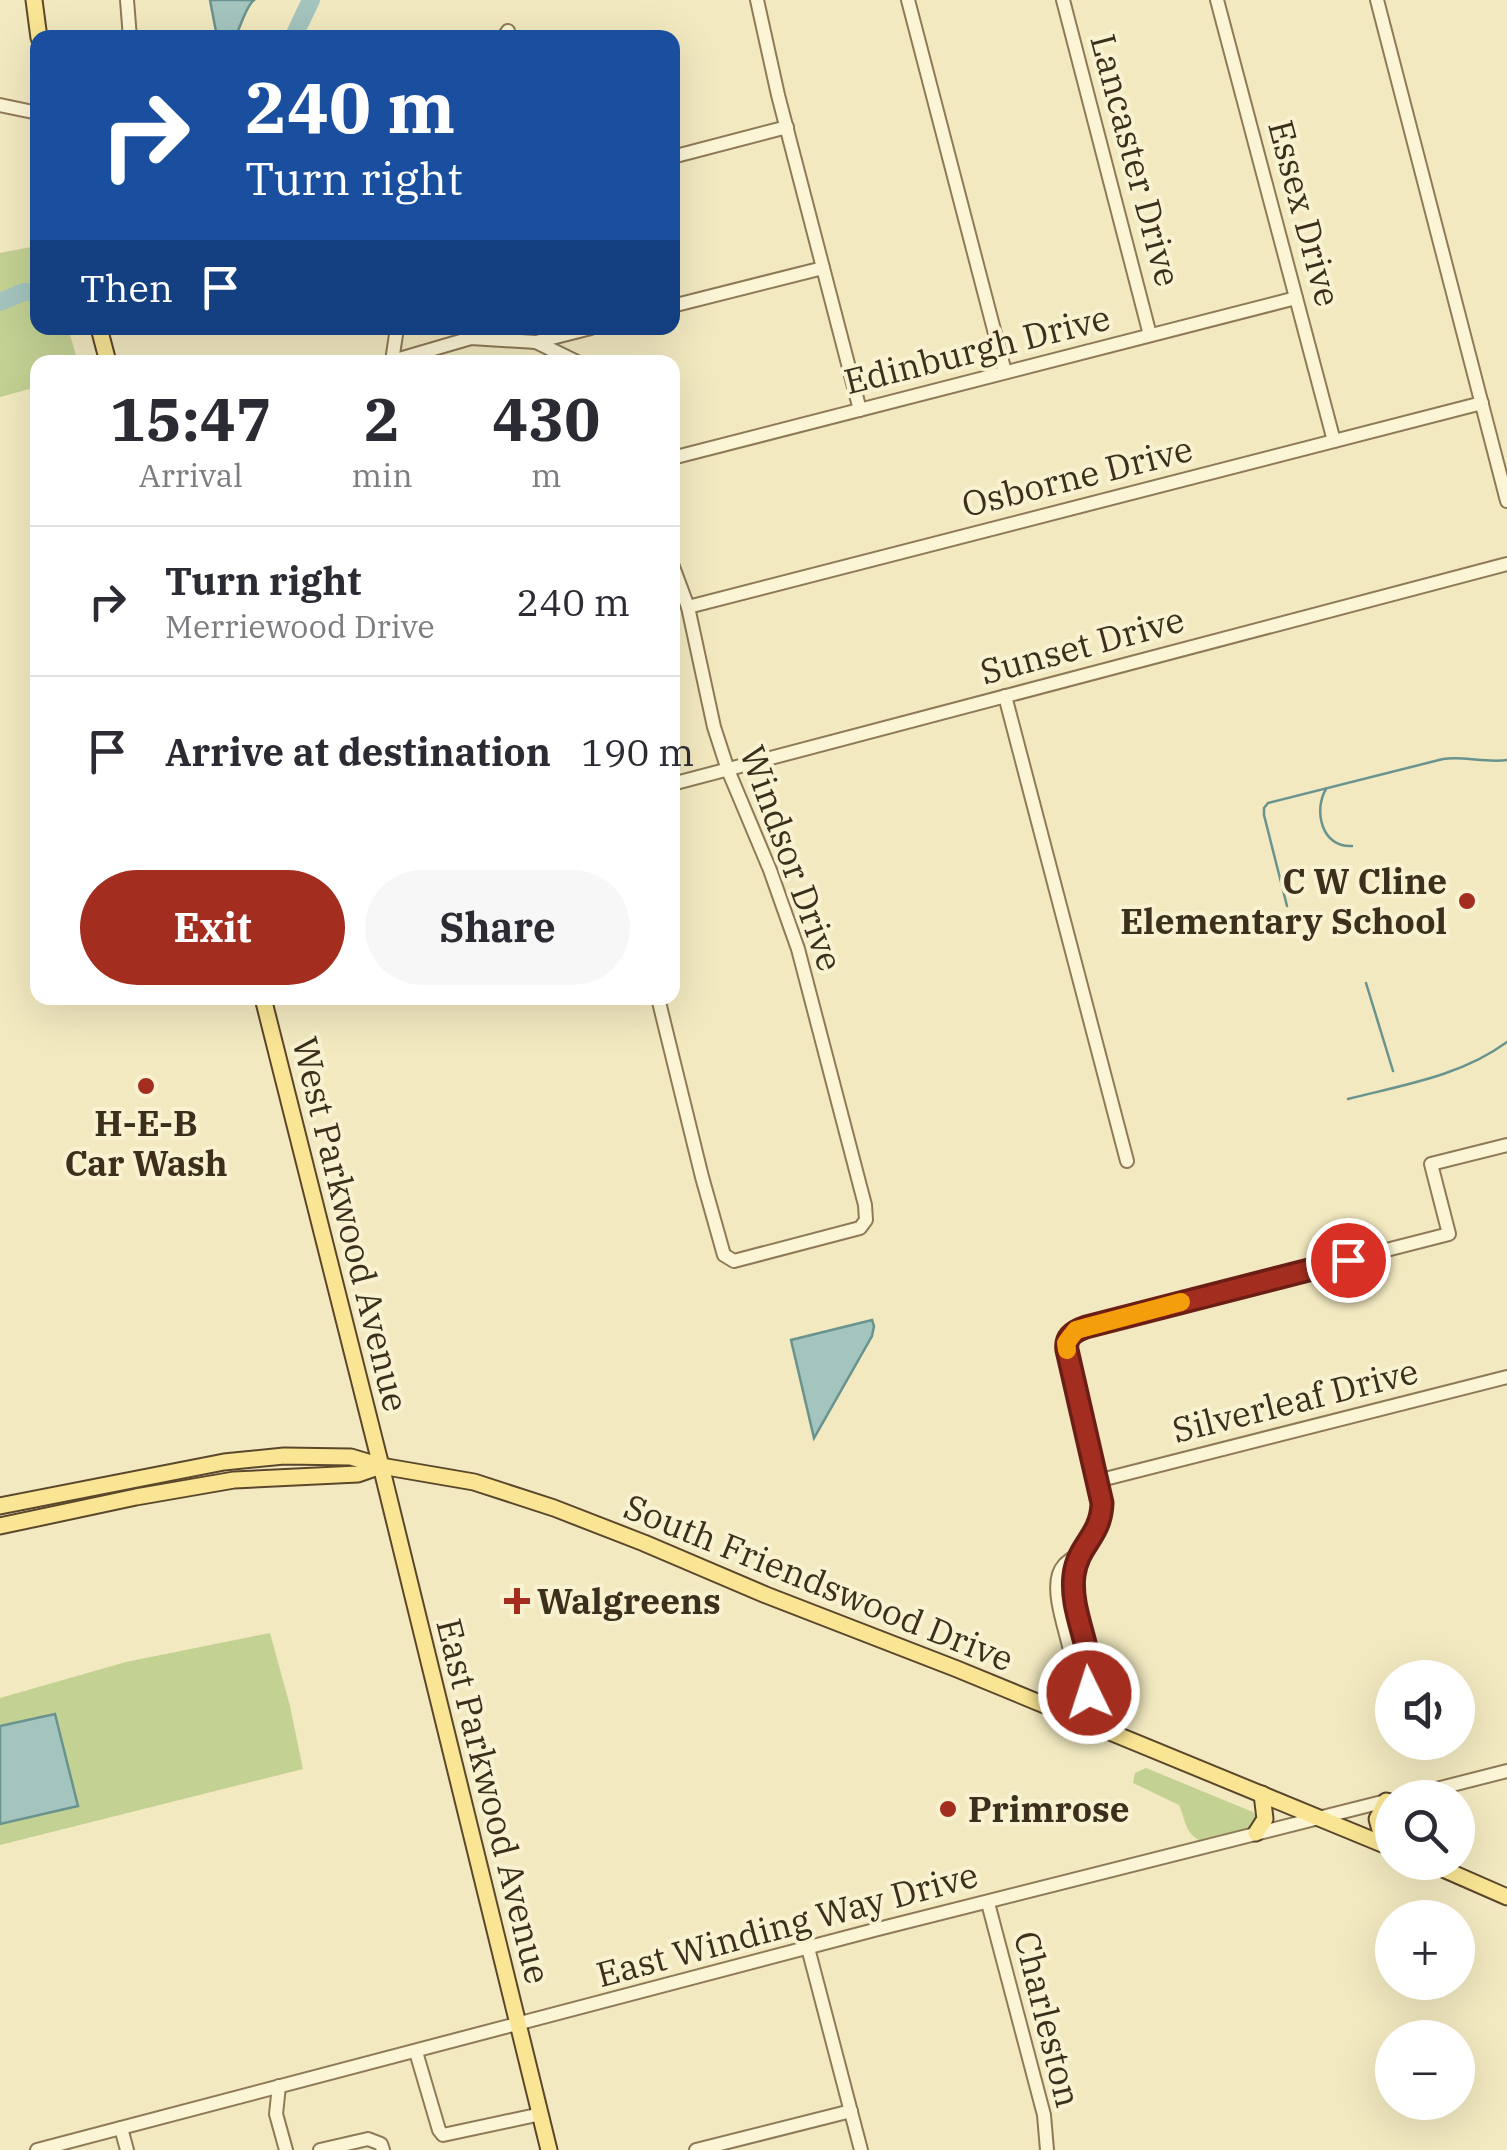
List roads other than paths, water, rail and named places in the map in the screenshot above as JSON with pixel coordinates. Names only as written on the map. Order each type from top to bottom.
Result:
[{"type":"main road","points":[[34,0],[37,30]]},
{"type":"main road","name":"West Parkwood Avenue","points":[[265,1005],[381,1466]]},
{"type":"main road","name":"South Friendswood Drive","points":[[0,1506],[224,1462],[284,1456],[351,1457],[474,1482],[558,1509],[1375,1841]]},
{"type":"main road","name":"South Friendswood Drive","points":[[0,1526],[136,1496],[234,1480],[358,1474],[381,1466]]},
{"type":"main road","name":"East Parkwood Avenue","points":[[381,1466],[550,2150]]},
{"type":"main road","points":[[1256,1834],[1265,1819],[1262,1794]]},
{"type":"main road","points":[[1468,1880],[1507,1898]]},
{"type":"street","points":[[126,0],[129,30]]},
{"type":"street","points":[[757,0],[860,410]]},
{"type":"street","points":[[908,0],[1005,372]]},
{"type":"street","name":"Lancaster Drive","points":[[1064,0],[1150,335]]},
{"type":"street","name":"Essex Drive","points":[[1217,0],[1334,441]]},
{"type":"street","points":[[1378,0],[1507,501]]},
{"type":"street","points":[[0,105],[30,111]]},
{"type":"street","points":[[680,155],[787,128]]},
{"type":"street","points":[[680,304],[824,268]]},
{"type":"street","name":"Edinburgh Drive","points":[[680,456],[1296,298]]},
{"type":"street","points":[[413,355],[470,338],[536,342],[563,335]]},
{"type":"street","points":[[536,342],[563,355]]},
{"type":"street","name":"Osborne Drive","points":[[688,607],[1482,403]]},
{"type":"street","name":"Sunset Drive","points":[[680,782],[1507,564]]},
{"type":"street","name":"Windsor Drive","points":[[660,1005],[724,1255],[734,1261],[860,1228],[866,1220],[865,1205],[798,949],[714,727],[680,586]]},
{"type":"street","points":[[1005,696],[1126,1161]]},
{"type":"street","points":[[1071,1716],[1076,1684],[1057,1594],[1059,1574],[1067,1560],[1080,1552],[1096,1533],[1102,1503],[1067,1350],[1069,1336],[1086,1327],[1449,1234],[1431,1164],[1507,1145]]},
{"type":"street","name":"Silverleaf Drive","points":[[1097,1481],[1507,1376]]},
{"type":"street","points":[[1071,1716],[1092,1681],[1073,1590],[1080,1552]]},
{"type":"street","points":[[1069,1642],[1084,1639]]},
{"type":"street","name":"East Winding Way Drive","points":[[1470,1780],[1507,1771]]},
{"type":"street","name":"East Winding Way Drive","points":[[37,2150],[1375,1804]]},
{"type":"street","name":"Charleston","points":[[988,1902],[1044,2115],[1047,2150]]},
{"type":"street","points":[[808,1948],[861,2150]]},
{"type":"street","points":[[416,2052],[443,2135],[541,2114]]},
{"type":"street","points":[[280,2086],[276,2114],[286,2150]]},
{"type":"street","points":[[257,2092],[276,2114]]},
{"type":"street","points":[[696,2150],[851,2111]]},
{"type":"street","points":[[121,2128],[126,2150]]},
{"type":"street","points":[[320,2150],[368,2139],[381,2144],[384,2150]]},
{"type":"water","points":[[210,0],[254,0],[238,30],[216,30]]},
{"type":"water","points":[[872,1320],[872,1336],[814,1438],[791,1340]]},
{"type":"water","points":[[55,1714],[78,1806],[0,1824],[0,1726]]},
{"type":"waterway","points":[[297,30],[311,0]]},
{"type":"waterway","points":[[0,302],[30,292]]},
{"type":"waterway","points":[[1287,906],[1264,815],[1268,803],[1443,759],[1507,760]]},
{"type":"waterway","points":[[1326,789],[1320,807],[1327,835],[1342,845],[1352,846]]},
{"type":"waterway","points":[[1366,983],[1393,1071]]},
{"type":"waterway","points":[[1348,1099],[1451,1071],[1507,1042]]},
{"type":"place","name":"C W Cline Elementary School","points":[[1467,901]]},
{"type":"place","name":"H-E-B Car Wash","points":[[146,1086]]},
{"type":"place","name":"Walgreens","points":[[517,1601]]},
{"type":"place","name":"Primrose","points":[[948,1809]]}]
